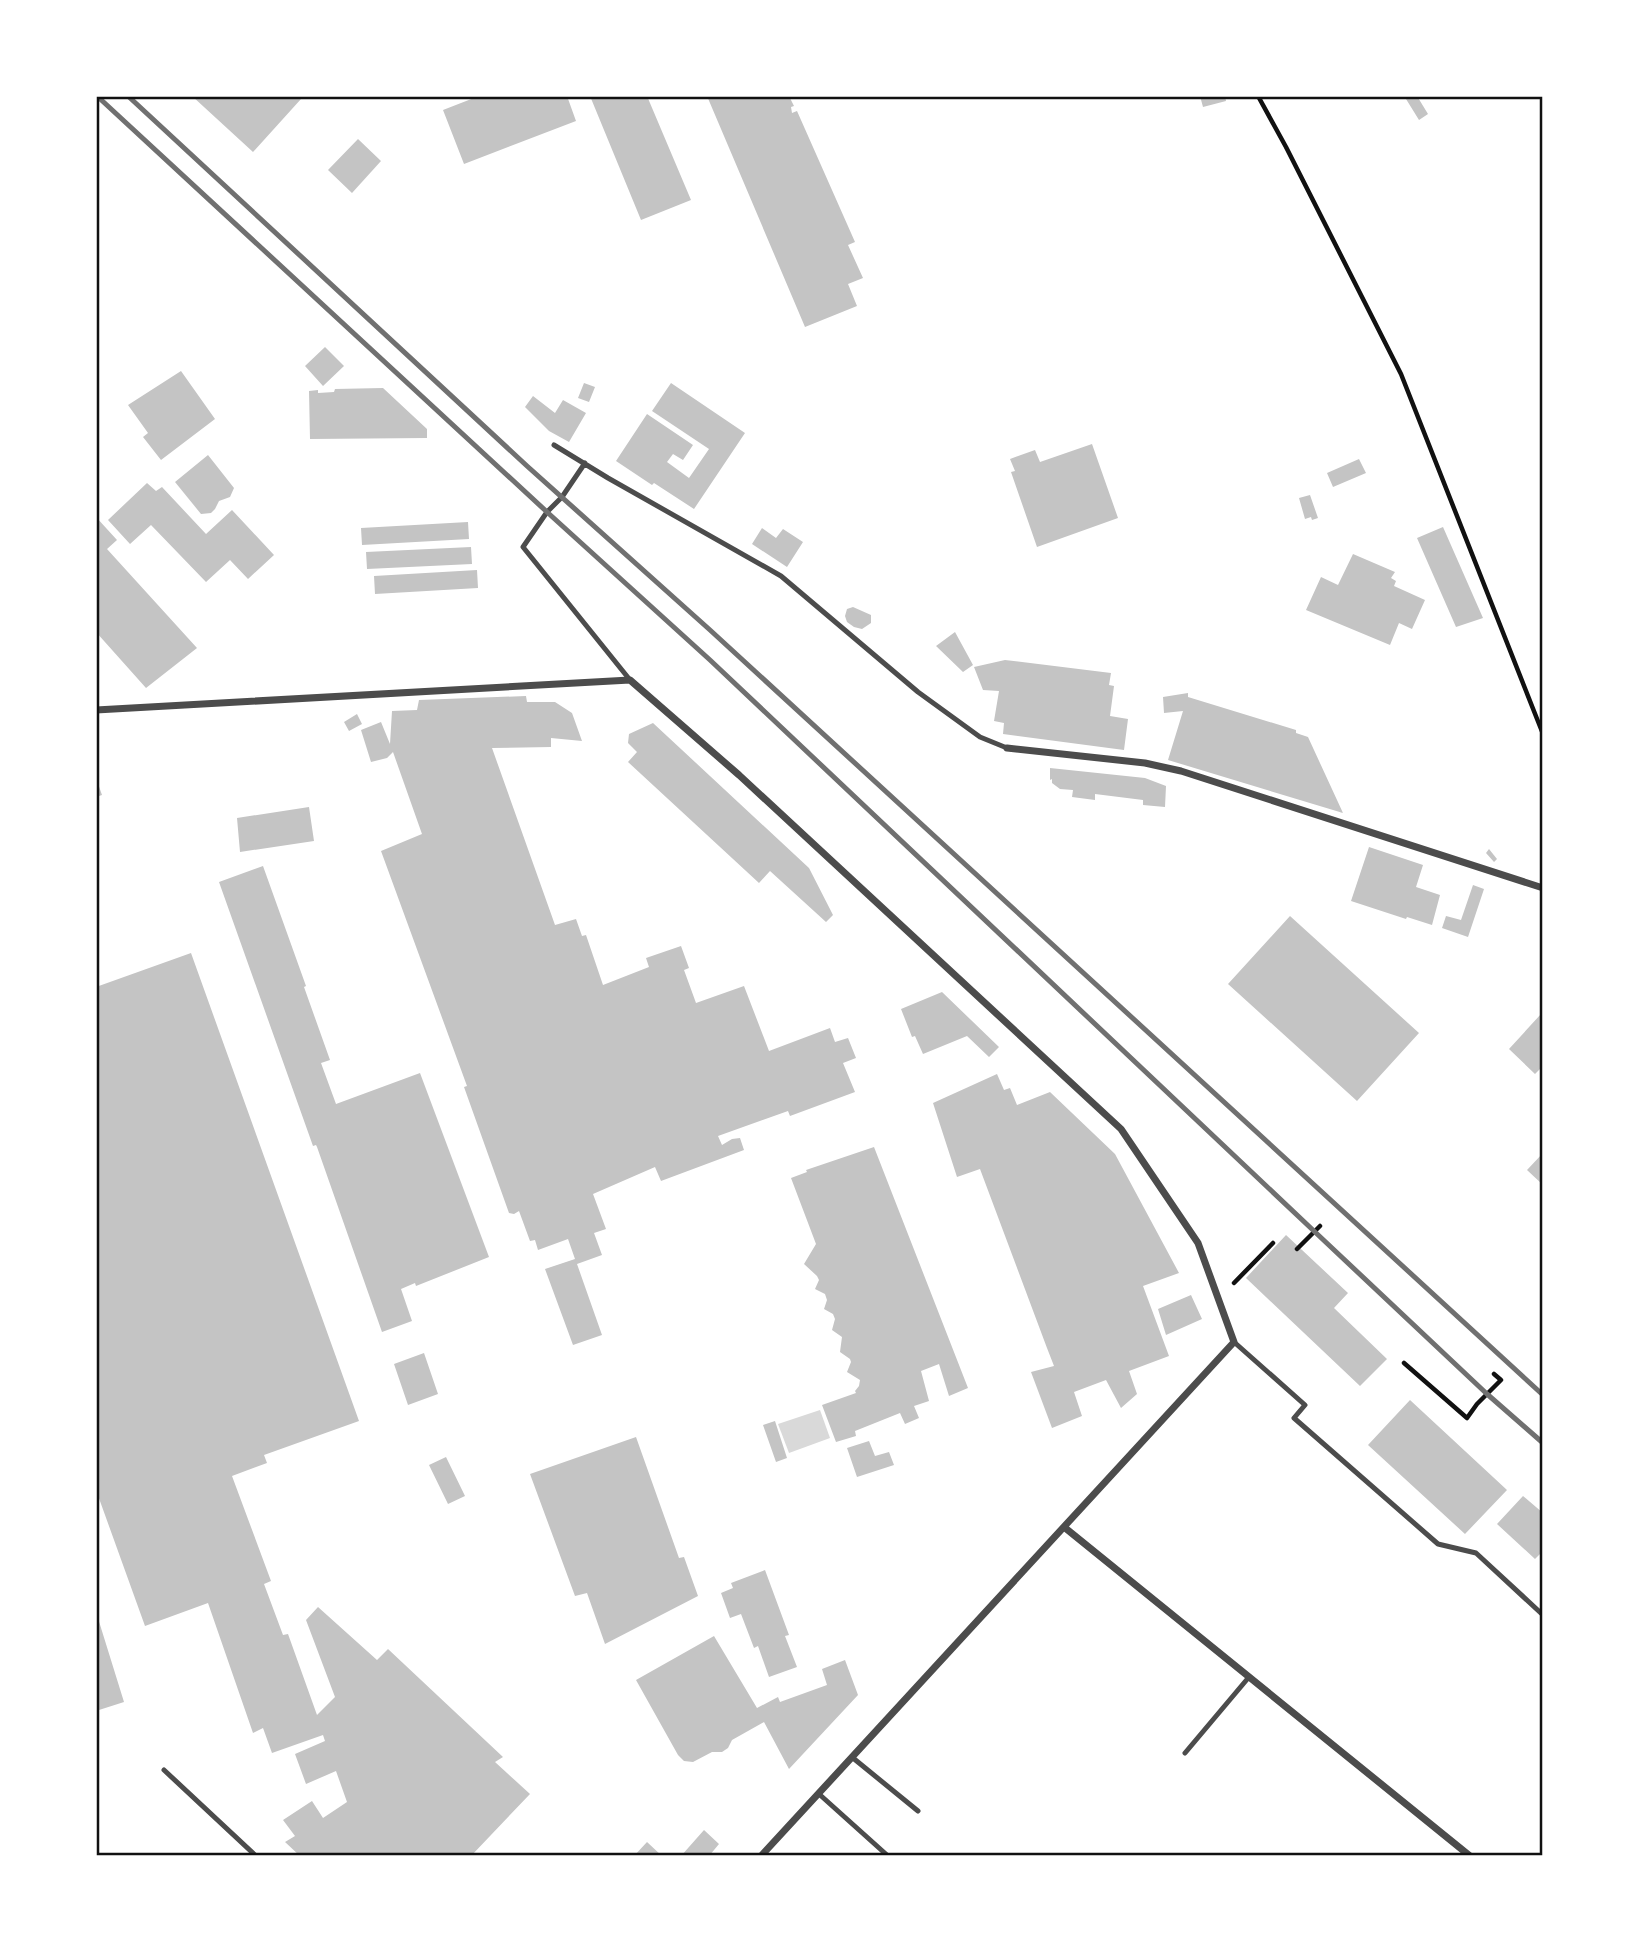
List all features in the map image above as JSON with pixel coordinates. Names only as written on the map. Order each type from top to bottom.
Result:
[{"type":"street","points":[[96,710],[630,680],[739,775],[1121,1129],[1198,1243],[1234,1342],[761,1856]]},
{"type":"street","points":[[1007,748],[1145,763],[1181,771],[1543,888]]},
{"type":"street","points":[[1064,1527],[1470,1856]]},
{"type":"lane","points":[[554,445],[781,576],[918,692],[980,737],[1007,748]]},
{"type":"lane","points":[[586,463],[523,547],[630,680]]},
{"type":"lane","points":[[1234,1342],[1306,1405],[1294,1418],[1304,1427],[1438,1544],[1476,1553],[1543,1615]]},
{"type":"lane","points":[[1185,1754],[1249,1677]]},
{"type":"lane","points":[[853,1758],[918,1811]]},
{"type":"lane","points":[[164,1770],[256,1856]]},
{"type":"lane","points":[[818,1794],[888,1856]]},
{"type":"path","points":[[1258,96],[1401,373],[1543,734]]},
{"type":"path","points":[[1297,1249],[1320,1226]]},
{"type":"path","points":[[1219,1299],[1273,1244]]},
{"type":"path","points":[[1404,1363],[1467,1418],[1476,1404],[1501,1380],[1494,1374]]},
{"type":"shaded area","points":[[820,1410],[830,1438],[789,1453],[778,1424]]},
{"type":"building","points":[[192,96],[298,96],[301,99],[253,152]]},
{"type":"building","points":[[479,96],[567,96],[576,121],[464,164],[443,110]]},
{"type":"building","points":[[590,96],[647,96],[691,200],[641,220]]},
{"type":"building","points":[[707,96],[789,96],[794,106],[791,107],[792,113],[797,111],[855,242],[848,245],[863,278],[848,284],[857,306],[805,327]]},
{"type":"building","points":[[1200,96],[1225,96],[1226,101],[1203,107]]},
{"type":"building","points":[[1417,96],[1428,114],[1419,120],[1406,99]]},
{"type":"building","points":[[358,139],[381,161],[352,193],[328,170]]},
{"type":"building","points":[[325,347],[344,366],[323,386],[305,366]]},
{"type":"building","points":[[181,371],[215,419],[161,460],[143,437],[148,433],[128,405]]},
{"type":"building","points":[[584,383],[595,387],[589,402],[578,398]]},
{"type":"building","points":[[671,383],[745,433],[694,509],[616,461],[647,414],[693,445],[683,460],[673,454],[667,462],[689,478],[709,449],[652,411]]},
{"type":"building","points":[[383,388],[427,429],[427,438],[310,439],[309,391],[318,390],[318,393],[334,392],[335,389]]},
{"type":"building","points":[[533,396],[555,413],[563,400],[586,413],[569,442],[549,431],[525,407]]},
{"type":"building","points":[[1092,444],[1118,518],[1037,547],[1011,472],[1015,471],[1010,459],[1035,450],[1040,462]]},
{"type":"building","points":[[208,455],[234,488],[230,497],[219,501],[211,513],[201,514],[175,482]]},
{"type":"building","points":[[1359,459],[1366,473],[1333,487],[1327,473]]},
{"type":"building","points":[[147,483],[156,491],[162,487],[206,534],[232,510],[274,555],[248,579],[230,560],[206,582],[151,525],[130,544],[108,520]]},
{"type":"building","points":[[1310,495],[1318,518],[1312,520],[1311,517],[1305,519],[1299,498]]},
{"type":"building","points":[[96,517],[117,540],[107,549],[197,648],[146,688],[96,632]]},
{"type":"building","points":[[468,522],[469,539],[362,545],[361,528]]},
{"type":"building","points":[[1443,527],[1483,618],[1456,627],[1417,538]]},
{"type":"building","points":[[762,528],[776,538],[783,529],[803,542],[787,567],[752,544]]},
{"type":"building","points":[[471,547],[472,564],[367,569],[366,552]]},
{"type":"building","points":[[1353,554],[1395,572],[1391,578],[1396,581],[1394,586],[1425,600],[1412,629],[1399,623],[1390,645],[1306,610],[1321,577],[1338,585]]},
{"type":"building","points":[[477,570],[478,588],[375,594],[374,576]]},
{"type":"building","points":[[853,607],[871,615],[871,623],[862,629],[847,622],[847,609]]},
{"type":"building","points":[[955,632],[973,665],[963,672],[936,646]]},
{"type":"building","points":[[1005,660],[1111,673],[1109,685],[1114,686],[1110,716],[1128,719],[1124,750],[1003,734],[1004,723],[994,721],[999,691],[983,690],[974,667]]},
{"type":"building","points":[[1188,693],[1188,697],[1296,730],[1296,733],[1308,737],[1343,813],[1168,760],[1183,711],[1164,713],[1163,697]]},
{"type":"building","points":[[526,696],[527,702],[555,702],[572,713],[582,741],[551,738],[551,747],[492,748],[555,925],[576,919],[582,936],[586,935],[603,985],[649,967],[646,958],[681,946],[689,968],[684,970],[696,1003],[744,986],[769,1051],[830,1028],[835,1042],[848,1038],[856,1058],[843,1063],[855,1092],[790,1116],[788,1111],[718,1136],[722,1145],[740,1138],[744,1150],[661,1181],[655,1167],[593,1194],[606,1229],[594,1233],[602,1255],[577,1264],[602,1335],[573,1345],[545,1269],[575,1259],[568,1239],[538,1250],[535,1240],[530,1241],[519,1211],[509,1213],[464,1087],[467,1086],[381,851],[422,834],[393,752],[387,758],[371,762],[361,730],[381,722],[390,744],[392,711],[417,710],[419,700]]},
{"type":"building","points":[[357,714],[362,724],[349,731],[344,722]]},
{"type":"building","points":[[653,723],[809,868],[833,915],[826,922],[770,871],[759,883],[628,762],[637,752],[628,743],[629,734]]},
{"type":"building","points":[[1050,768],[1145,778],[1166,786],[1165,807],[1143,805],[1143,800],[1095,794],[1095,800],[1072,797],[1073,790],[1060,789],[1052,783]]},
{"type":"building","points":[[96,778],[102,795],[96,797]]},
{"type":"building","points":[[309,807],[314,841],[240,852],[237,818]]},
{"type":"building","points":[[1369,847],[1423,865],[1416,887],[1440,895],[1432,925],[1351,901]]},
{"type":"building","points":[[1489,849],[1497,859],[1494,862],[1486,853]]},
{"type":"building","points":[[263,866],[330,1060],[321,1063],[336,1104],[420,1073],[489,1257],[416,1286],[415,1283],[401,1289],[412,1321],[382,1332],[219,882]]},
{"type":"building","points":[[1473,885],[1484,889],[1468,937],[1442,928],[1446,916],[1461,920]]},
{"type":"building","points":[[1290,916],[1419,1033],[1357,1101],[1228,984]]},
{"type":"building","points":[[191,953],[359,1421],[264,1455],[267,1463],[232,1476],[271,1581],[264,1584],[283,1635],[288,1634],[317,1715],[335,1697],[306,1620],[318,1607],[377,1660],[388,1649],[503,1757],[495,1762],[530,1794],[471,1856],[300,1856],[285,1842],[295,1836],[283,1820],[312,1801],[323,1818],[347,1802],[336,1771],[306,1784],[295,1754],[325,1741],[323,1735],[272,1753],[263,1728],[253,1733],[208,1603],[145,1626],[96,1490],[96,987]]},
{"type":"building","points":[[942,992],[999,1047],[989,1057],[967,1036],[923,1054],[915,1036],[912,1037],[901,1009]]},
{"type":"building","points":[[1541,1014],[1543,1066],[1535,1074],[1509,1049]]},
{"type":"building","points":[[997,1074],[1004,1090],[1010,1088],[1017,1105],[1050,1092],[1115,1154],[1179,1273],[1143,1286],[1169,1356],[1129,1371],[1137,1394],[1121,1408],[1106,1380],[1074,1392],[1082,1416],[1052,1428],[1031,1372],[1054,1366],[980,1169],[957,1177],[933,1103]]},
{"type":"building","points":[[874,1147],[968,1388],[949,1396],[939,1364],[921,1371],[929,1401],[914,1406],[919,1418],[905,1424],[900,1413],[855,1431],[856,1436],[836,1442],[822,1405],[856,1393],[860,1380],[847,1372],[851,1362],[840,1352],[842,1337],[832,1330],[835,1319],[833,1314],[824,1309],[827,1300],[825,1294],[815,1289],[819,1280],[817,1276],[804,1264],[816,1244],[791,1178],[807,1172],[806,1170]]},
{"type":"building","points":[[1543,1153],[1543,1185],[1527,1170]]},
{"type":"building","points":[[1286,1235],[1348,1293],[1334,1308],[1387,1359],[1360,1386],[1246,1278]]},
{"type":"building","points":[[1191,1295],[1202,1319],[1166,1335],[1158,1309]]},
{"type":"building","points":[[424,1353],[438,1394],[408,1405],[394,1364]]},
{"type":"building","points":[[1410,1400],[1507,1490],[1465,1534],[1368,1445]]},
{"type":"building","points":[[775,1421],[787,1458],[776,1462],[763,1425]]},
{"type":"building","points":[[636,1437],[679,1558],[684,1557],[698,1596],[605,1644],[587,1593],[575,1596],[530,1474]]},
{"type":"building","points":[[869,1441],[875,1456],[889,1452],[894,1465],[857,1477],[847,1448]]},
{"type":"building","points":[[446,1457],[465,1496],[448,1504],[429,1465]]},
{"type":"building","points":[[1523,1496],[1543,1513],[1543,1551],[1535,1559],[1497,1524]]},
{"type":"building","points":[[765,1570],[789,1635],[785,1636],[797,1667],[769,1677],[758,1646],[754,1648],[741,1614],[730,1618],[721,1593],[733,1588],[731,1583]]},
{"type":"building","points":[[97,1615],[124,1702],[99,1710],[96,1702]]},
{"type":"building","points":[[714,1636],[757,1708],[778,1697],[780,1702],[827,1685],[822,1669],[845,1660],[858,1695],[789,1769],[764,1722],[732,1740],[722,1752],[712,1752],[693,1762],[684,1761],[678,1755],[636,1680]]},
{"type":"building","points":[[704,1830],[719,1844],[709,1856],[681,1856]]},
{"type":"building","points":[[647,1842],[662,1856],[634,1856]]},
{"type":"railway","points":[[97,96],[710,660],[1487,1394],[1543,1443]]},
{"type":"railway","points":[[128,96],[527,466],[710,630],[1543,1395]]}]
